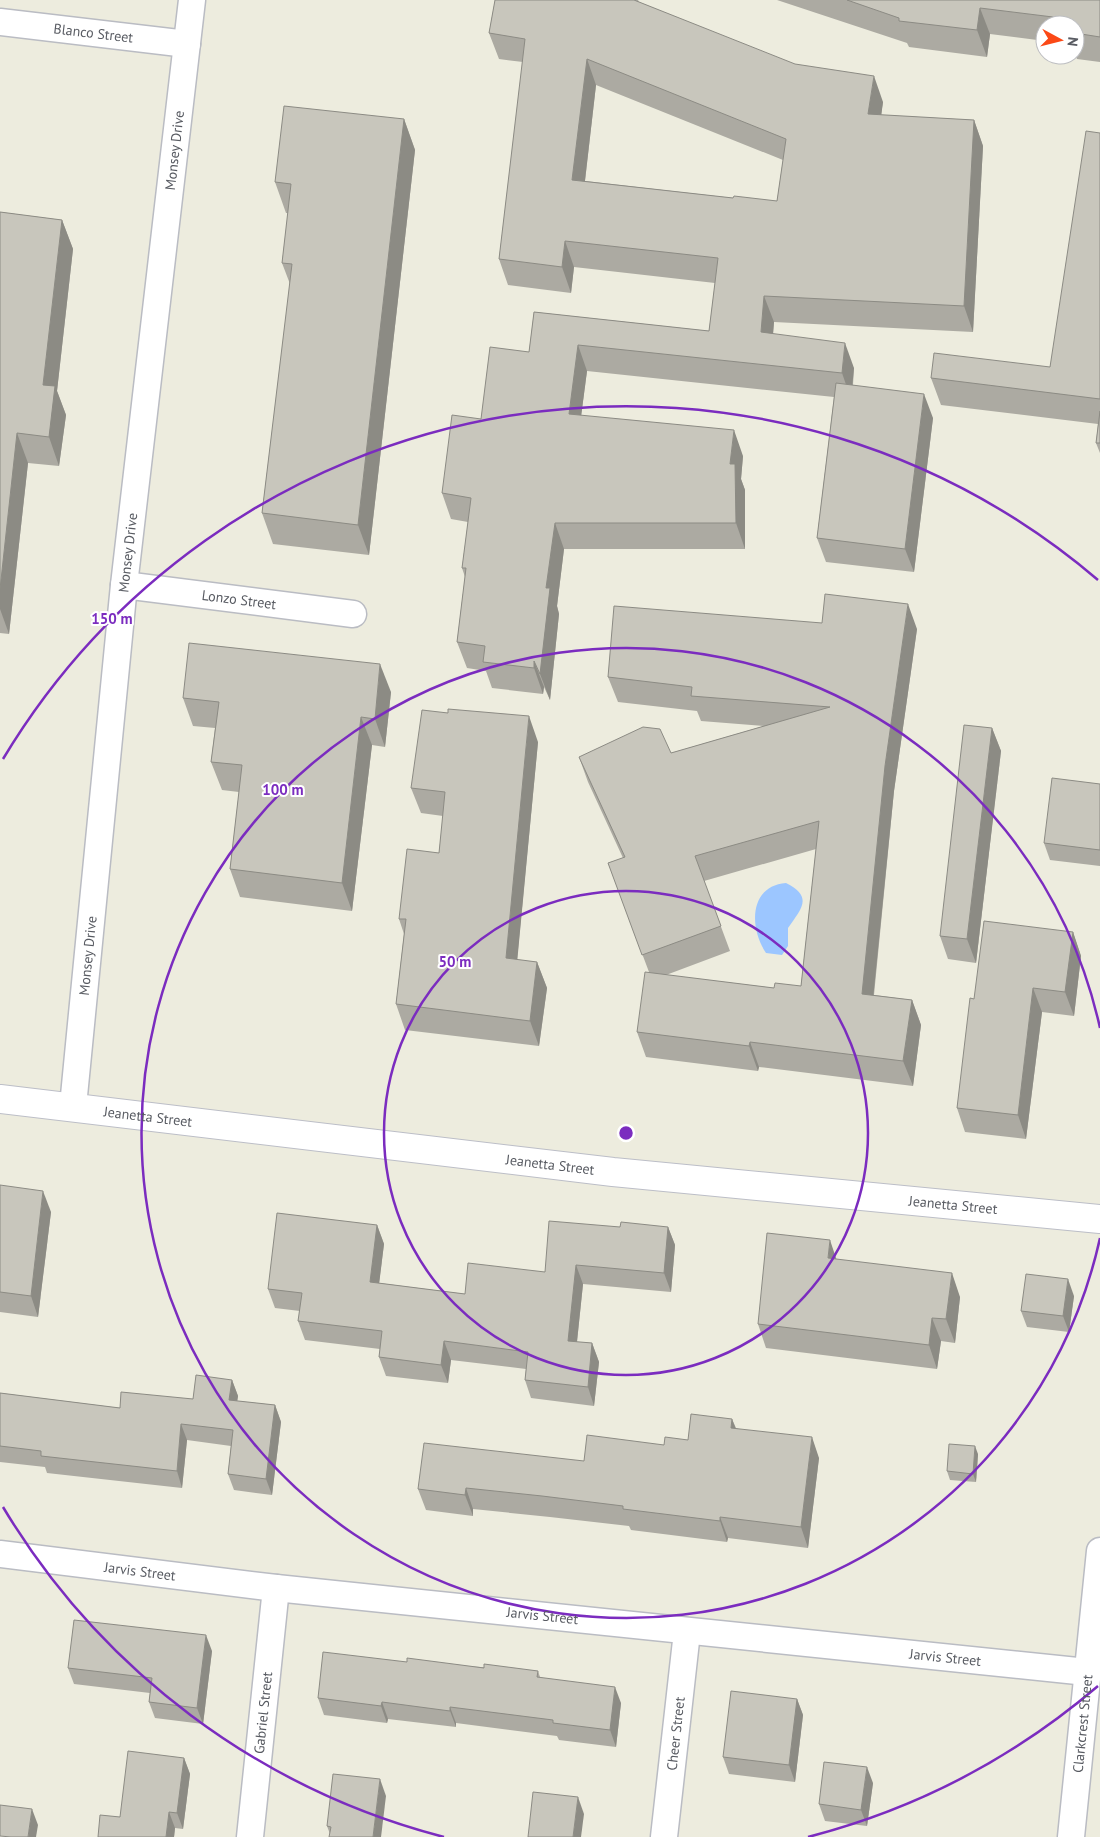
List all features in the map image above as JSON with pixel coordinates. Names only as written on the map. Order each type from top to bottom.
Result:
[{"type":"street","name":"Monsey Drive","points":[[73,1106],[124,585],[192,0]]},
{"type":"street","name":"Blanco Street","points":[[0,22],[187,44]]},
{"type":"street","name":"Lonzo Street","points":[[124,585],[353,614]]},
{"type":"street","name":"Jeanetta Street","points":[[0,1099],[73,1106],[613,1172],[1100,1219]]},
{"type":"street","name":"Clarkcrest Street","points":[[1071,1837],[1100,1551]]},
{"type":"street","name":"Jarvis Street","points":[[0,1554],[276,1588],[1087,1672]]},
{"type":"street","name":"Gabriel Street","points":[[250,1837],[276,1588]]},
{"type":"street","name":"Cheer Street","points":[[664,1837],[687,1632]]},
{"type":"water","points":[[786,883],[800,893],[802,904],[788,928],[788,946],[782,955],[766,953],[760,943],[757,932],[756,910],[759,900],[765,892],[774,886]]},
{"type":"building","points":[[495,0],[634,0],[795,64],[874,76],[868,114],[974,120],[964,306],[764,296],[761,332],[845,343],[842,373],[578,345],[569,414],[734,430],[730,464],[735,464],[736,523],[555,523],[546,588],[550,588],[540,674],[534,661],[534,668],[483,662],[485,646],[457,642],[466,568],[462,568],[471,498],[442,493],[452,415],[481,419],[490,347],[529,352],[534,312],[709,331],[718,258],[565,241],[562,267],[499,259],[525,39],[489,33]],"holes":[[[587,59],[786,139],[777,201],[572,180]]]},
{"type":"building","points":[[847,0],[1100,0],[1100,37],[1085,35],[1085,15],[1037,15],[980,8],[977,30],[899,21],[899,18]]},
{"type":"building","points":[[284,106],[404,119],[358,525],[262,513],[292,264],[282,263],[291,184],[275,182]]},
{"type":"building","points":[[1086,131],[1100,133],[1100,399],[931,378],[934,353],[1050,367]]},
{"type":"building","points":[[0,212],[62,220],[43,385],[55,386],[49,437],[17,433],[0,589]]},
{"type":"building","points":[[836,383],[924,394],[905,549],[817,538]]},
{"type":"building","points":[[1100,411],[1100,443],[1096,443]]},
{"type":"building","points":[[825,594],[908,604],[885,766],[862,994],[912,1000],[903,1061],[750,1042],[749,1046],[637,1032],[645,972],[774,988],[775,983],[801,986],[819,821],[695,856],[721,926],[642,955],[608,863],[625,857],[579,757],[643,727],[660,729],[671,753],[830,707],[691,696],[692,687],[608,677],[614,606],[822,623]]},
{"type":"building","points":[[189,643],[380,664],[375,719],[361,717],[342,883],[230,869],[242,765],[211,762],[219,702],[183,698]]},
{"type":"building","points":[[448,709],[529,716],[506,958],[537,962],[530,1021],[396,1004],[406,919],[399,919],[407,849],[439,853],[445,792],[411,788],[422,710],[448,713]]},
{"type":"building","points":[[964,725],[992,728],[967,939],[940,936]]},
{"type":"building","points":[[1052,778],[1100,784],[1100,850],[1044,843]]},
{"type":"building","points":[[984,921],[1073,932],[1065,992],[1033,988],[1018,1115],[957,1108],[970,998],[974,999]]},
{"type":"building","points":[[0,1185],[43,1191],[31,1296],[0,1292]]},
{"type":"building","points":[[277,1213],[377,1225],[370,1282],[465,1294],[468,1263],[545,1272],[549,1221],[620,1227],[621,1222],[668,1227],[664,1273],[576,1265],[568,1341],[592,1343],[588,1387],[525,1380],[528,1352],[444,1341],[441,1365],[379,1357],[382,1331],[298,1321],[302,1293],[268,1289]]},
{"type":"building","points":[[767,1233],[830,1240],[828,1258],[952,1273],[946,1319],[932,1318],[929,1345],[758,1324]]},
{"type":"building","points":[[1026,1274],[1068,1279],[1063,1316],[1021,1311]]},
{"type":"building","points":[[196,1375],[232,1380],[229,1400],[275,1405],[266,1479],[228,1474],[233,1430],[181,1424],[177,1471],[41,1456],[41,1451],[0,1446],[0,1393],[120,1408],[121,1392],[193,1399]]},
{"type":"building","points":[[691,1414],[732,1419],[731,1428],[812,1437],[801,1527],[720,1517],[720,1521],[623,1509],[623,1506],[466,1488],[465,1495],[418,1489],[424,1443],[584,1461],[587,1435],[664,1445],[665,1437],[688,1440]]},
{"type":"building","points":[[949,1444],[975,1446],[973,1474],[947,1471]]},
{"type":"building","points":[[74,1620],[206,1635],[197,1708],[149,1702],[152,1678],[68,1668]]},
{"type":"building","points":[[323,1652],[407,1662],[407,1658],[484,1668],[484,1664],[538,1671],[537,1677],[615,1687],[610,1730],[553,1723],[553,1720],[450,1707],[450,1711],[382,1702],[381,1706],[318,1698]]},
{"type":"building","points":[[731,1691],[797,1699],[789,1765],[723,1757]]},
{"type":"building","points":[[128,1751],[184,1758],[177,1813],[169,1812],[166,1837],[98,1837],[100,1815],[120,1817]]},
{"type":"building","points":[[824,1762],[867,1767],[861,1810],[819,1804]]},
{"type":"building","points":[[333,1774],[380,1779],[373,1837],[329,1837],[331,1827],[327,1826]]},
{"type":"building","points":[[533,1792],[578,1797],[573,1837],[528,1837]]},
{"type":"building","points":[[0,1805],[32,1809],[28,1837],[0,1836]]}]
